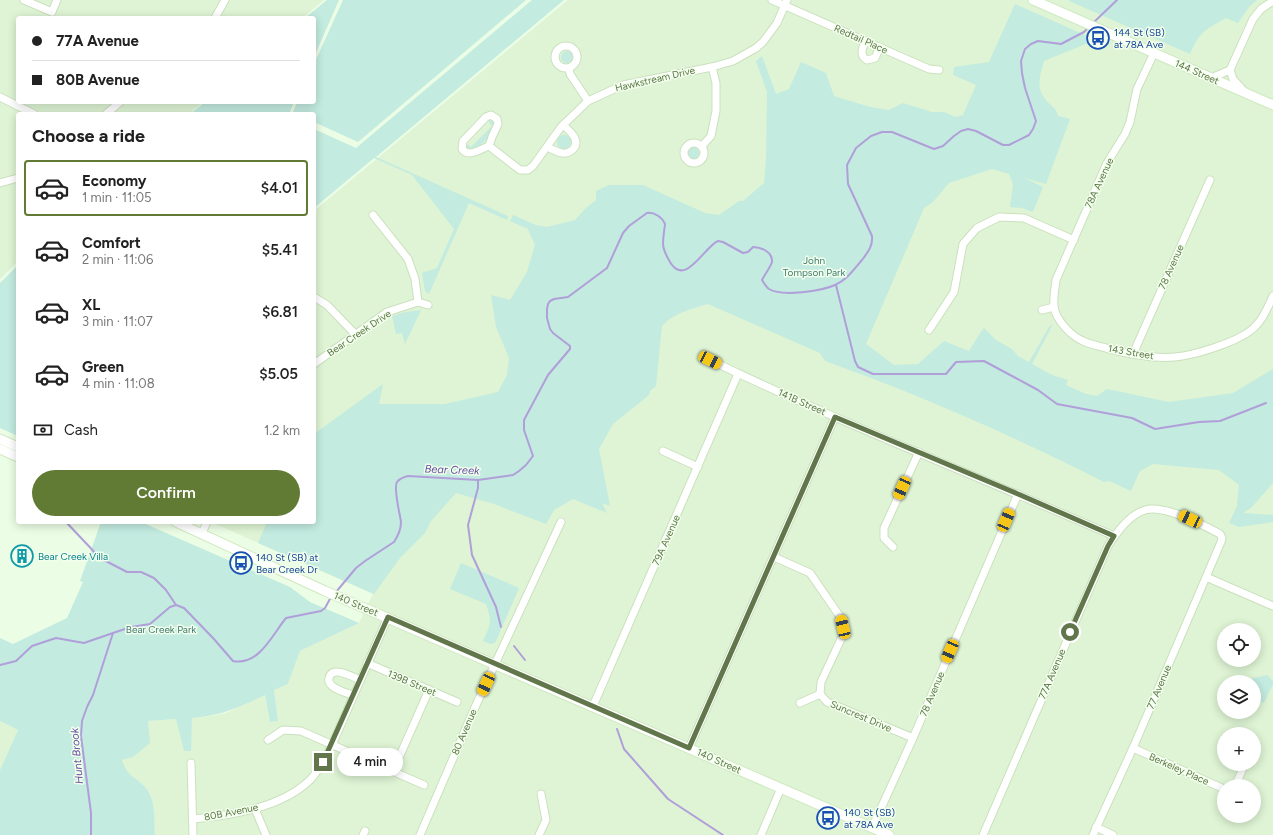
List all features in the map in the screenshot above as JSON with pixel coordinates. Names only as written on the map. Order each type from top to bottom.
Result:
[{"type":"main road","name":"144 Street","points":[[1033,0],[1047,3],[1077,19],[1273,105]]},
{"type":"main road","points":[[0,439],[16,446]]},
{"type":"main road","points":[[0,449],[16,456]]},
{"type":"main road","name":"140 Street","points":[[181,524],[325,591],[889,835]]},
{"type":"street","points":[[24,0],[52,12],[57,0]]},
{"type":"street","points":[[216,16],[225,0]]},
{"type":"street","name":"Redtail Place","points":[[772,0],[786,3],[866,41],[929,68],[939,70]]},
{"type":"street","points":[[1211,78],[1230,70],[1255,16],[1273,1]]},
{"type":"street","name":"Hawkstream Drive","points":[[489,146],[520,170],[528,170],[548,147],[563,125],[588,101],[611,89],[623,85],[712,67],[733,61],[756,48],[770,34],[786,3]]},
{"type":"street","points":[[866,41],[862,52],[863,57],[867,60],[875,58],[880,47]]},
{"type":"street","name":"78A Avenue","points":[[1057,315],[1054,307],[1056,280],[1107,163],[1126,134],[1136,95],[1154,53]]},
{"type":"street","points":[[702,146],[710,136],[716,111],[716,83],[712,67]]},
{"type":"street","points":[[569,68],[570,74],[588,101]]},
{"type":"street","points":[[1230,70],[1233,79],[1248,94]]},
{"type":"street","points":[[0,97],[30,112]]},
{"type":"street","points":[[108,112],[118,104]]},
{"type":"street","points":[[491,116],[498,119],[498,124],[489,146],[470,153],[466,152],[462,146],[463,142],[486,117],[491,116]]},
{"type":"street","points":[[548,147],[562,153],[566,153],[573,149],[576,142],[574,135],[563,125]]},
{"type":"street","points":[[0,183],[16,179]]},
{"type":"street","name":"78 Avenue","points":[[1132,354],[1210,180]]},
{"type":"street","points":[[373,215],[408,259],[415,279],[418,302],[428,305]]},
{"type":"street","points":[[929,330],[954,292],[963,244],[977,228],[999,217],[1024,218],[1074,240]]},
{"type":"street","name":"143 Street","points":[[1057,315],[1070,332],[1082,341],[1132,354],[1163,358],[1188,355],[1242,337],[1258,324],[1273,296]]},
{"type":"street","points":[[316,298],[327,305],[355,334]]},
{"type":"street","name":"Bear Creek Drive","points":[[316,363],[387,312],[418,302]]},
{"type":"street","points":[[1042,310],[1054,307]]},
{"type":"street","name":"141B Street","points":[[710,360],[835,417],[1114,536]]},
{"type":"street","name":"79A Avenue","points":[[593,706],[738,374]]},
{"type":"street","points":[[689,748],[835,417]]},
{"type":"street","points":[[663,451],[698,467]]},
{"type":"street","points":[[892,547],[884,538],[884,528],[919,452]]},
{"type":"street","name":"78 Avenue","points":[[872,828],[913,738],[1018,494]]},
{"type":"street","name":"77A Avenue","points":[[983,835],[1108,546],[1114,536],[1135,515],[1145,510],[1152,509],[1178,514],[1215,531],[1220,534],[1222,538]]},
{"type":"street","name":"80 Avenue","points":[[420,835],[476,705],[560,522]]},
{"type":"street","points":[[202,533],[206,524]]},
{"type":"street","name":"77 Avenue","points":[[1093,835],[1133,748],[1222,538]]},
{"type":"street","name":"Suncrest Drive","points":[[774,557],[810,573],[841,618],[843,627],[842,637],[821,682],[820,694],[827,702],[913,738]]},
{"type":"street","points":[[1206,577],[1273,606]]},
{"type":"street","name":"80B Avenue","points":[[193,819],[229,815],[255,809],[288,795],[305,784],[317,771],[332,745],[388,617]]},
{"type":"street","name":"139B Street","points":[[367,663],[457,702]]},
{"type":"street","points":[[353,696],[333,687],[329,682],[329,677],[335,672],[340,672],[360,680]]},
{"type":"street","points":[[393,771],[429,690]]},
{"type":"street","points":[[800,703],[820,694]]},
{"type":"street","points":[[268,740],[283,730],[301,731],[424,785]]},
{"type":"street","name":"Berkeley Place","points":[[1133,748],[1217,786]]},
{"type":"street","points":[[191,763],[193,835]]},
{"type":"street","points":[[761,835],[781,788]]},
{"type":"street","points":[[539,835],[546,820],[541,794]]},
{"type":"street","points":[[255,809],[266,835]]},
{"type":"street","points":[[1096,827],[1114,835]]},
{"type":"shaded area","points":[[0,0],[324,0],[304,16],[16,16],[16,104],[200,104],[190,112],[16,112],[16,263],[0,279]]},
{"type":"shaded area","points":[[568,0],[1273,0],[1273,835],[155,835],[154,820],[145,787],[125,771],[122,760],[133,757],[147,721],[176,719],[184,750],[190,751],[192,718],[226,713],[265,695],[270,722],[278,721],[274,690],[288,684],[300,651],[359,623],[373,594],[216,524],[316,524],[316,209]]},
{"type":"shaded area","points":[[0,721],[18,730],[0,770]]},
{"type":"green space","points":[[327,0],[339,0],[316,52],[316,16],[307,16]]},
{"type":"green space","points":[[343,0],[526,0],[358,142],[316,123],[316,112],[293,112],[296,104],[316,104],[316,60]]},
{"type":"green space","points":[[532,0],[564,0],[376,157],[508,216],[507,220],[469,203],[429,294],[425,291],[422,273],[437,268],[454,229],[412,175],[374,158],[316,206],[316,130],[356,148]]},
{"type":"green space","points":[[1257,0],[1249,7],[1238,23],[1226,18],[1204,32],[1197,40],[1190,54],[1069,1]]},
{"type":"green space","name":"John Tompson Park","points":[[1015,4],[1094,39],[1093,41],[1044,61],[1039,83],[1041,92],[1045,99],[1057,112],[1058,116],[1070,119],[1046,184],[1024,178],[1043,187],[1033,212],[1022,208],[1010,207],[1013,184],[1009,174],[992,169],[949,183],[933,202],[924,208],[866,344],[894,365],[918,364],[944,341],[969,351],[984,328],[996,340],[1012,349],[1018,356],[1029,362],[1049,327],[1053,324],[1032,364],[1052,375],[1068,380],[1066,385],[1086,394],[1097,396],[1107,389],[1169,402],[1233,393],[1273,369],[1273,483],[1251,508],[1244,513],[1273,515],[1273,522],[1239,527],[1229,523],[1237,506],[1239,485],[1219,470],[1153,464],[1140,471],[1131,491],[1109,481],[1104,482],[1036,448],[931,402],[825,361],[820,353],[708,304],[677,315],[662,326],[656,386],[650,391],[649,395],[613,424],[599,449],[610,506],[602,503],[607,513],[573,499],[554,510],[546,524],[494,504],[456,493],[431,521],[425,533],[400,558],[374,594],[258,543],[266,524],[316,524],[316,433],[383,384],[379,404],[445,404],[498,392],[507,375],[509,358],[496,327],[491,295],[510,300],[527,272],[535,245],[528,229],[510,221],[513,215],[536,225],[547,227],[575,220],[596,200],[596,191],[609,185],[643,185],[705,213],[719,215],[739,201],[743,201],[764,183],[766,159],[767,92],[756,61],[762,56],[776,94],[789,89],[801,62],[826,73],[834,96],[870,107],[889,110],[903,103],[932,112],[944,112],[956,117],[963,115],[976,85],[953,75],[954,67],[989,62]]},
{"type":"green space","points":[[565,51],[569,51],[573,57],[569,63],[565,63],[561,59],[561,55]]},
{"type":"green space","points":[[202,104],[293,104],[290,112],[192,112]]},
{"type":"green space","points":[[488,121],[494,121],[494,126],[489,136],[477,147],[467,149],[465,147],[466,143],[471,147],[492,126]]},
{"type":"green space","points":[[561,135],[567,135],[571,139],[571,145],[567,149],[561,149],[557,145],[557,139]]},
{"type":"green space","points":[[695,147],[698,148],[698,158],[691,159],[688,158],[687,151],[688,148]]},
{"type":"green space","points":[[16,267],[16,435],[0,428],[0,283]]},
{"type":"green space","points":[[421,310],[405,344],[402,333],[396,334],[392,316],[405,312]]},
{"type":"green space","name":"Bear Creek Park","points":[[100,524],[146,524],[290,587],[310,602],[359,623],[300,651],[288,684],[274,690],[278,721],[270,722],[265,695],[230,710],[213,715],[192,718],[191,751],[184,751],[176,719],[148,721],[150,743],[133,757],[122,760],[128,772],[144,786],[151,796],[154,809],[155,835],[0,835],[0,770],[18,730],[0,721],[0,638],[13,644],[67,618],[83,582],[80,581]]},
{"type":"green space","points":[[461,563],[519,588],[495,643],[491,644],[483,641],[490,623],[486,604],[450,589]]},
{"type":"green space","points":[[1267,675],[1273,681],[1264,703],[1261,702],[1261,676]]},
{"type":"waterway","name":"Bear Creek","points":[[1092,24],[1117,0]]},
{"type":"waterway","name":"Bear Creek","points":[[336,592],[356,568],[394,542],[397,537],[401,522],[396,495],[396,485],[401,479],[408,476],[478,480],[513,475],[526,465],[533,456],[524,430],[524,420],[548,375],[570,349],[570,346],[550,329],[547,318],[548,304],[554,299],[568,297],[607,268],[623,233],[629,226],[647,213],[652,213],[660,217],[665,224],[663,248],[670,262],[676,269],[682,270],[688,268],[718,241],[723,242],[743,253],[748,252],[753,247],[763,249],[769,253],[771,255],[772,262],[762,280],[769,289],[783,293],[792,293],[821,289],[835,285],[853,271],[870,249],[872,243],[872,236],[848,184],[847,165],[856,148],[871,136],[882,132],[892,132],[934,149],[943,146],[961,131],[968,129],[976,131],[1003,145],[1009,145],[1029,135],[1036,121],[1025,88],[1022,73],[1021,61],[1025,49],[1038,41],[1061,44],[1084,32],[1088,28]]},
{"type":"waterway","points":[[836,285],[855,361],[858,367],[873,374],[946,374],[956,362],[984,361],[1038,390],[1057,404],[1132,418],[1155,429],[1199,422],[1220,421],[1266,403]]},
{"type":"waterway","points":[[478,480],[478,488],[468,525],[472,555],[496,607],[501,627]]},
{"type":"waterway","points":[[68,524],[100,558],[127,572],[141,572],[154,578],[166,590],[176,605]]},
{"type":"waterway","name":"Bear Creek","points":[[0,665],[16,661],[32,646],[56,638],[84,643],[131,627],[150,624],[170,607],[176,605],[184,608],[233,661],[242,661],[250,659],[258,654],[286,618],[321,611],[325,608],[331,597]]},
{"type":"waterway","name":"Hunt Brook","points":[[91,835],[91,813],[81,736],[82,721],[93,695],[113,633]]},
{"type":"waterway","points":[[514,646],[525,660]]},
{"type":"waterway","points":[[617,729],[624,749],[668,799],[723,835]]},
{"type":"place","name":"144 St (SB) at 78A Ave","points":[[1098,38]]},
{"type":"place","name":"Bear Creek Villa","points":[[22,556]]},
{"type":"place","name":"140 St (SB) at Bear Creek Dr","points":[[241,563]]},
{"type":"place","name":"140 St (SB) at 78A Ave","points":[[828,818]]},
{"type":"route","points":[[323,762],[332,745],[388,617],[689,748],[835,417],[1114,536],[1108,546],[1070,632]]}]
